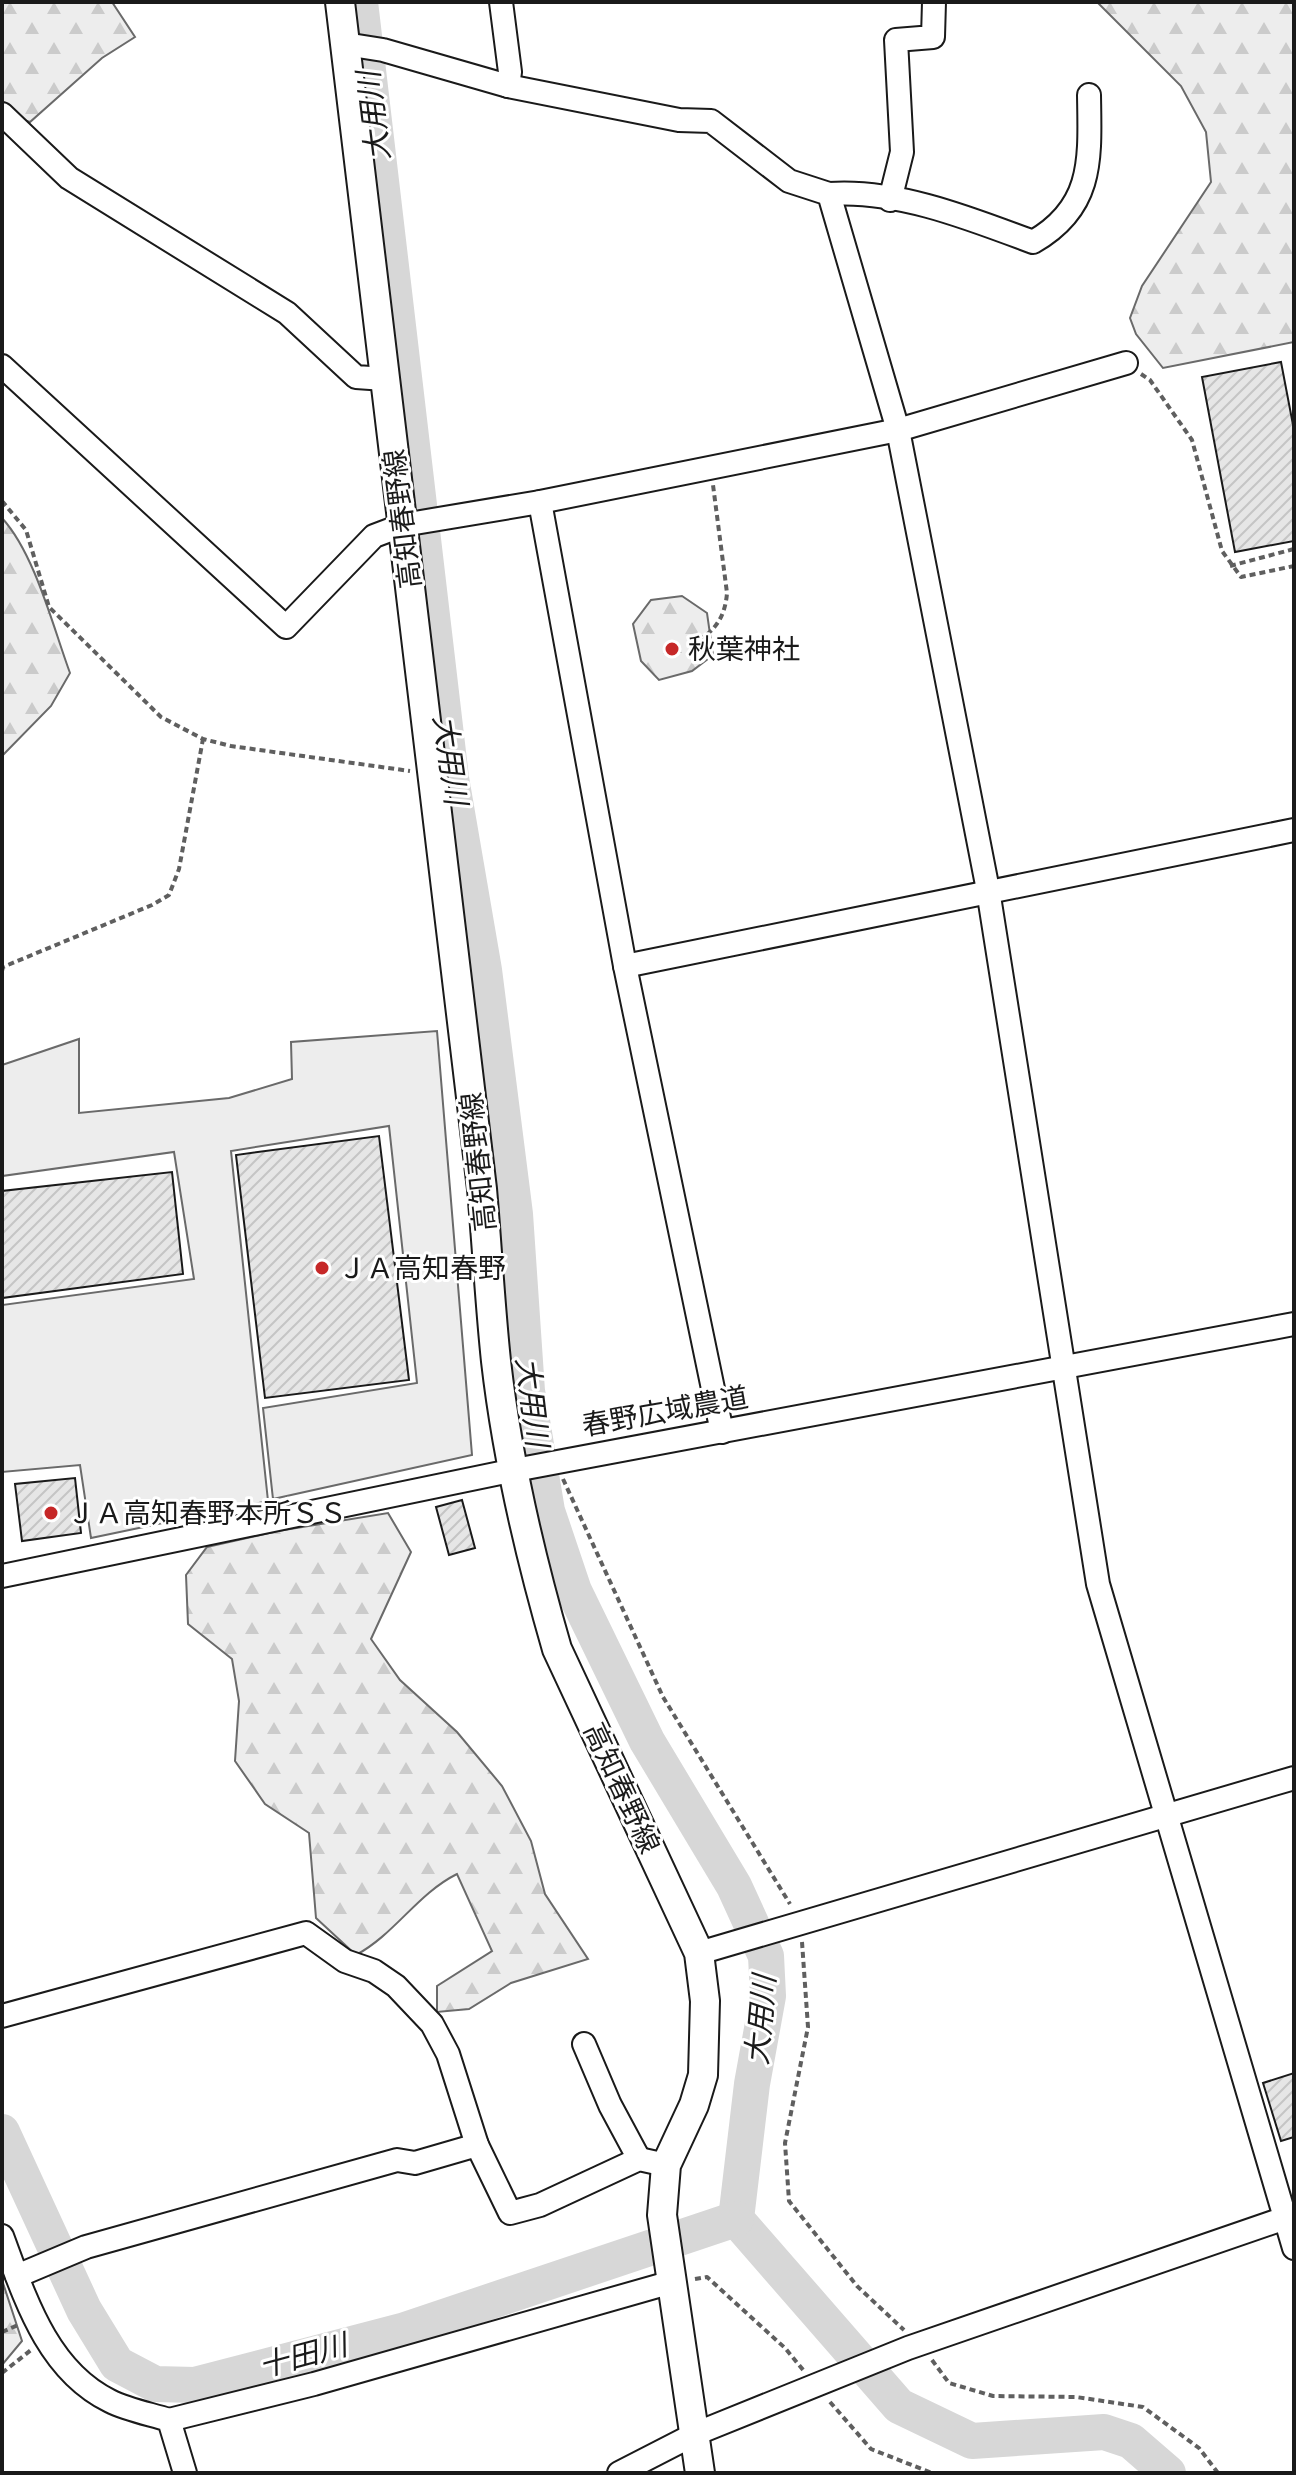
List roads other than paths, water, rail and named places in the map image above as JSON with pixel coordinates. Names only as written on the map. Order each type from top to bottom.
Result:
[{"type":"main road","name":"高知春野線","points":[[340,2],[351,45],[385,379],[417,522],[432,774],[482,1189],[496,1361],[515,1470],[543,1602],[557,1649],[711,1949],[705,2001],[703,2075],[694,2105],[652,2162],[700,2473]]},
{"type":"street","points":[[501,2],[510,72],[508,86]]},
{"type":"street","points":[[890,200],[902,152],[896,40],[933,37],[934,2]]},
{"type":"street","points":[[351,45],[383,50],[508,86],[679,120],[711,121],[789,181],[829,194],[874,193],[890,200],[957,213],[1033,242],[1055,229],[1080,200],[1090,153],[1089,95]]},
{"type":"street","points":[[2,114],[69,178],[287,313],[356,377],[385,379]]},
{"type":"street","points":[[829,194],[898,430],[988,890],[1098,1584],[1290,2216],[1294,2248]]},
{"type":"street","points":[[2,366],[286,627],[374,536],[417,522],[540,502],[898,430],[1126,363]]},
{"type":"street","points":[[540,502],[625,966],[722,1432]]},
{"type":"street","points":[[625,966],[1294,830]]},
{"type":"street","name":"春野広域農道","points":[[2,1576],[555,1462],[1294,1324]]},
{"type":"street","points":[[711,1949],[1294,1778]]},
{"type":"street","points":[[2,2016],[306,1933],[345,1961],[374,1971],[396,1986],[432,2024],[448,2054],[477,2145],[510,2213],[540,2205],[652,2162],[610,2105],[584,2044]]},
{"type":"street","points":[[17,2276],[86,2247],[397,2160],[415,2163],[477,2145]]},
{"type":"street","points":[[619,2473],[695,2434],[817,2382],[1290,2216]]},
{"type":"street","points":[[2,2236],[45,2338],[73,2377],[111,2402],[169,2420],[314,2384],[672,2279]]},
{"type":"street","points":[[169,2420],[185,2473]]},
{"type":"waterway","name":"大用川","points":[[360,2],[451,778],[484,970],[515,1214],[527,1391],[547,1511],[574,1591],[647,1741],[734,1886],[766,1956],[768,1996],[752,2084],[736,2219],[899,2406],[972,2441],[1104,2432],[1131,2441],[1168,2473]]},
{"type":"waterway","name":"十田川","points":[[2,2132],[84,2310],[117,2364],[155,2384],[195,2385],[402,2331],[736,2219]]},
{"type":"place","name":"秋葉神社","points":[[672,649]]},
{"type":"place","name":"ＪＡ高知春野","points":[[322,1268]]},
{"type":"place","name":"ＪＡ高知春野本所ＳＳ","points":[[51,1513]]}]
